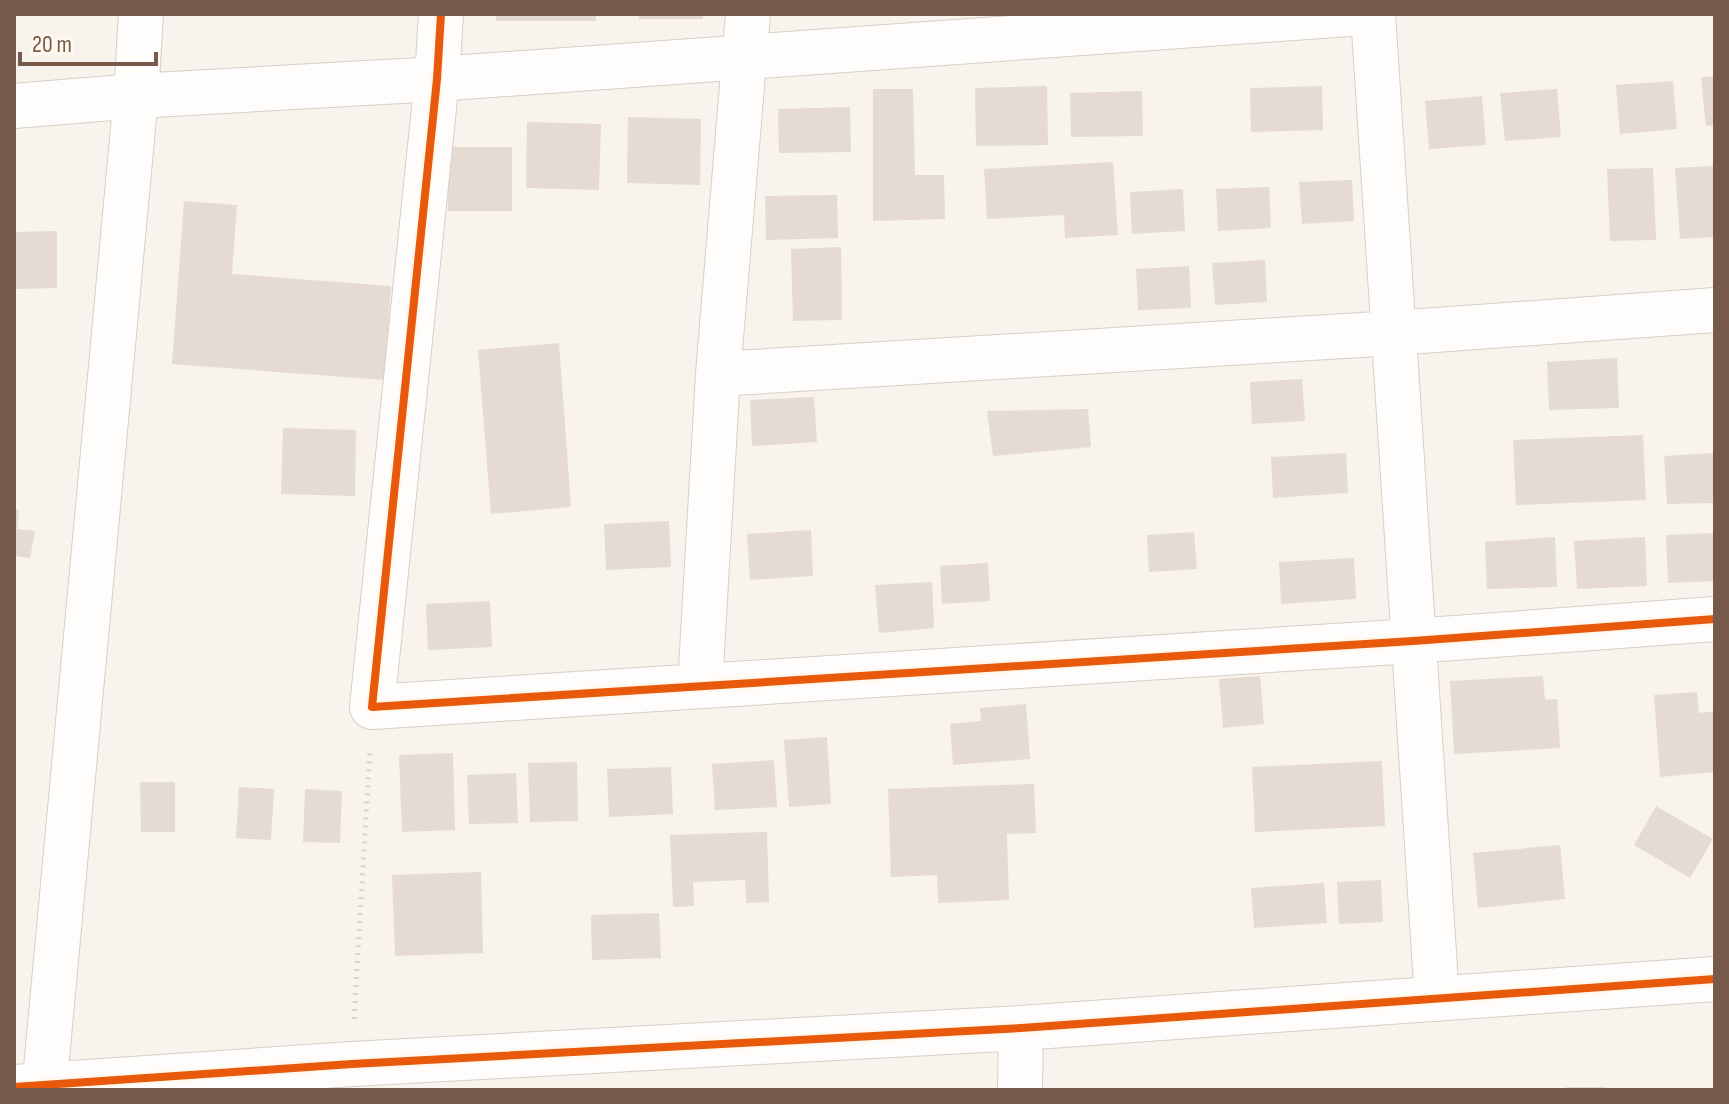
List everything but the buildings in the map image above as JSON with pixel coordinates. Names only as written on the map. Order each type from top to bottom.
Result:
[{"type":"street","points":[[141,14],[136,96],[34,1088],[352,1064],[1021,1028],[1715,979]]},
{"type":"street","points":[[441,14],[437,79],[372,707],[1715,619]]},
{"type":"street","points":[[700,686],[718,374],[748,14]]},
{"type":"street","points":[[14,106],[1349,14]]},
{"type":"street","points":[[1373,14],[1437,999]]},
{"type":"street","points":[[718,374],[1715,310]]},
{"type":"street","points":[[1020,1090],[1021,1028]]},
{"type":"path","points":[[352,1064],[372,707]]},
{"type":"cycle path","points":[[441,14],[437,79],[372,707],[1715,619]]},
{"type":"cycle path","points":[[14,1087],[352,1064],[1021,1028],[1715,979]]}]
